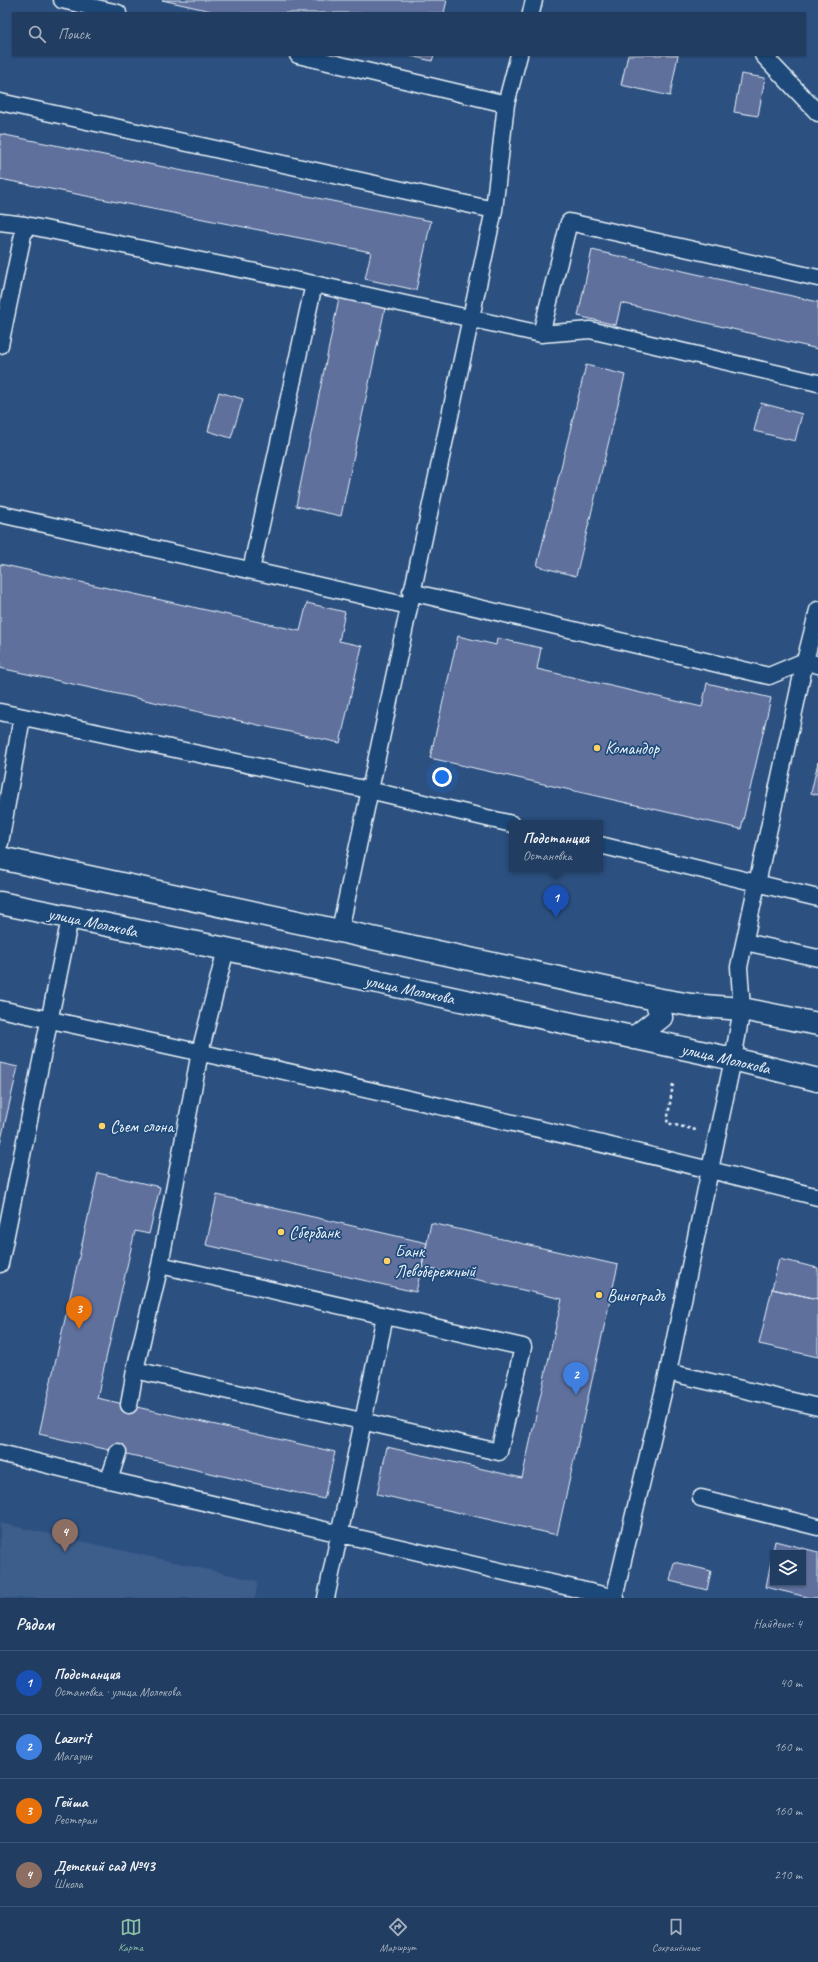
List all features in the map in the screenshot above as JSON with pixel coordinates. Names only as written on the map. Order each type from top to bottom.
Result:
[{"type":"main road","points":[[0,858],[656,999],[691,1005],[742,1009],[818,1024]]},
{"type":"main road","name":"улица Молокова","points":[[0,903],[226,949],[733,1059],[818,1080]]},
{"type":"main road","points":[[634,1038],[661,1017],[656,999]]},
{"type":"lane","points":[[62,0],[114,12]]},
{"type":"lane","points":[[531,12],[534,0]]},
{"type":"lane","points":[[302,56],[506,104]]},
{"type":"lane","points":[[340,930],[494,210],[506,104],[520,56]]},
{"type":"lane","points":[[764,56],[818,113]]},
{"type":"lane","points":[[0,102],[494,210]]},
{"type":"lane","points":[[0,222],[314,284],[541,334],[590,330],[818,383]]},
{"type":"lane","points":[[541,334],[569,222],[818,278]]},
{"type":"lane","points":[[0,346],[25,226]]},
{"type":"lane","points":[[251,570],[314,284]]},
{"type":"lane","points":[[0,514],[251,570],[410,599],[769,676],[811,663]]},
{"type":"lane","points":[[0,1453],[109,1480],[615,1598],[668,1372],[733,1059],[742,1009],[739,967],[811,663],[818,610]]},
{"type":"lane","points":[[0,712],[369,790],[509,823]]},
{"type":"lane","points":[[0,843],[22,717]]},
{"type":"lane","points":[[603,846],[758,882],[818,898]]},
{"type":"lane","points":[[0,1264],[48,1020],[70,918]]},
{"type":"lane","points":[[745,942],[818,958]]},
{"type":"lane","points":[[129,1405],[135,1370],[160,1265],[200,1052],[226,949]]},
{"type":"lane","points":[[0,1009],[200,1052],[710,1169],[818,1197]]},
{"type":"lane","points":[[135,1370],[499,1452],[523,1347],[160,1265]]},
{"type":"lane","points":[[328,1598],[340,1533],[386,1316]]},
{"type":"lane","points":[[668,1372],[818,1407]]},
{"type":"lane","points":[[109,1480],[118,1452]]},
{"type":"lane","points":[[701,1498],[818,1527]]},
{"type":"path","points":[[673,1084],[667,1123],[696,1130]]},
{"type":"shaded area","points":[[0,1523],[258,1581],[255,1598],[0,1598]]},
{"type":"building","points":[[162,0],[447,0],[444,12],[216,12]]},
{"type":"building","points":[[411,56],[434,56],[432,61]]},
{"type":"building","points":[[628,56],[678,56],[670,96],[621,85]]},
{"type":"building","points":[[741,74],[765,78],[758,116],[734,112]]},
{"type":"building","points":[[0,134],[431,221],[416,290],[365,279],[371,252],[0,179]]},
{"type":"building","points":[[592,250],[818,302],[818,349],[621,303],[616,325],[578,316]]},
{"type":"building","points":[[339,298],[385,308],[341,516],[296,506]]},
{"type":"building","points":[[586,365],[625,375],[576,576],[537,566]]},
{"type":"building","points":[[219,392],[243,399],[231,438],[208,431]]},
{"type":"building","points":[[761,403],[802,414],[795,441],[754,431]]},
{"type":"building","points":[[0,564],[300,631],[307,603],[345,612],[339,641],[362,646],[340,743],[0,668]]},
{"type":"building","points":[[458,636],[496,645],[497,638],[541,648],[537,669],[702,707],[707,683],[771,698],[741,829],[430,758]]},
{"type":"building","points":[[818,762],[818,795],[811,793]]},
{"type":"building","points":[[0,1063],[18,1067],[0,1144]]},
{"type":"building","points":[[98,1173],[160,1187],[149,1234],[135,1231],[97,1398],[335,1452],[324,1499],[39,1434]]},
{"type":"building","points":[[217,1195],[427,1243],[416,1292],[206,1245]]},
{"type":"building","points":[[431,1223],[618,1265],[557,1535],[377,1494],[387,1447],[522,1478],[562,1299],[422,1267]]},
{"type":"building","points":[[779,1259],[818,1268],[818,1299],[772,1289]]},
{"type":"building","points":[[772,1289],[818,1299],[818,1357],[759,1344]]},
{"type":"building","points":[[775,1541],[818,1552],[818,1598],[811,1598],[766,1587],[770,1567],[770,1586],[806,1586],[806,1550],[773,1550]]},
{"type":"building","points":[[674,1562],[711,1571],[707,1590],[670,1581]]},
{"type":"place","name":"Командор","points":[[597,748]]},
{"type":"place","name":"Подстанция","points":[[556,918]]},
{"type":"place","name":"Съем слона","points":[[102,1126]]},
{"type":"place","name":"Сбербанк","points":[[281,1232]]},
{"type":"place","name":"Банк Левобережный","points":[[387,1261]]},
{"type":"place","name":"Виноградъ","points":[[599,1295]]},
{"type":"place","name":"Гейша","points":[[79,1329]]},
{"type":"place","name":"Lazurit","points":[[576,1395]]},
{"type":"place","name":"Детский сад №43","points":[[65,1552]]}]
